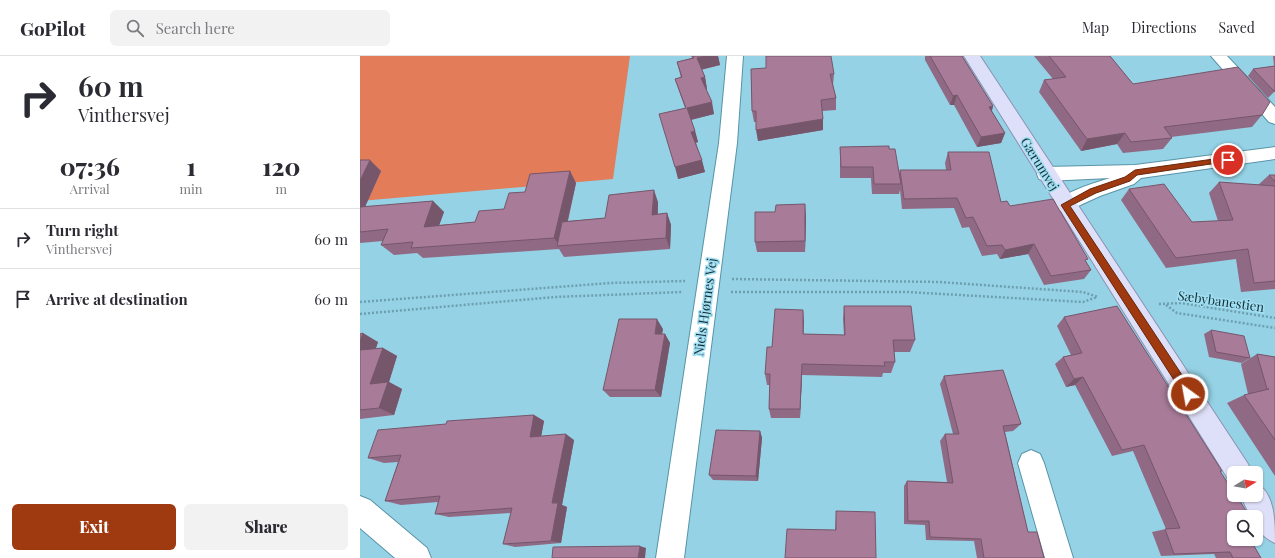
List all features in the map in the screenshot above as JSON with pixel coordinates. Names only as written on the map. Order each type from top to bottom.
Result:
[{"type":"main road","name":"Gærumvej","points":[[972,56],[1065,205],[1129,301],[1235,466]]},
{"type":"main road","points":[[1258,502],[1275,529]]},
{"type":"street","name":"Niels Hjørnes Vej","points":[[670,558],[728,143],[735,56]]},
{"type":"street","points":[[1219,56],[1275,118]]},
{"type":"street","points":[[1046,174],[1118,170],[1135,172],[1275,153]]},
{"type":"street","points":[[1065,205],[1093,191],[1127,179],[1135,172]]},
{"type":"street","points":[[1031,463],[1058,558]]},
{"type":"street","points":[[360,510],[417,558]]},
{"type":"path","name":"Sæbybanestien","points":[[1275,318],[1181,303],[1165,304],[1177,313],[1275,328]]},
{"type":"shaded area","points":[[360,56],[630,56],[613,179],[360,201]]},
{"type":"building","points":[[693,56],[706,56],[697,58],[705,77],[701,78],[712,102],[687,108],[695,131],[691,132],[702,160],[675,167],[659,114],[686,108],[675,79],[682,77],[677,62],[694,58]]},
{"type":"building","points":[[766,56],[831,56],[834,74],[830,74],[836,98],[821,100],[823,119],[756,130],[756,111],[752,111],[751,69],[766,68]]},
{"type":"building","points":[[930,56],[962,56],[993,106],[989,107],[1005,133],[981,137],[957,95],[953,96]]},
{"type":"building","points":[[1049,56],[1110,56],[1133,84],[1238,67],[1270,102],[1262,115],[1164,127],[1172,138],[1131,142],[1125,133],[1087,139],[1044,80],[1066,77]]},
{"type":"building","points":[[1275,66],[1275,90],[1274,91],[1253,69]]},
{"type":"building","points":[[889,146],[889,149],[895,149],[901,184],[874,184],[873,167],[841,167],[840,147]]},
{"type":"building","points":[[948,152],[989,152],[1001,202],[1007,201],[1010,206],[1053,199],[1088,259],[1085,260],[1091,270],[1051,276],[1034,244],[1005,250],[1002,245],[987,246],[973,217],[966,218],[957,198],[904,199],[900,170],[951,170]]},
{"type":"building","points":[[360,160],[370,160],[360,181]]},
{"type":"building","points":[[570,171],[554,238],[411,248],[413,242],[381,245],[388,229],[360,232],[360,207],[433,201],[424,227],[475,222],[479,211],[504,209],[509,193],[525,192],[530,174]]},
{"type":"building","points":[[1269,175],[1275,175],[1275,182]]},
{"type":"building","points":[[1219,182],[1275,186],[1275,281],[1254,283],[1248,249],[1176,258],[1129,189],[1164,184],[1192,222],[1233,220]]},
{"type":"building","points":[[654,190],[652,215],[667,213],[666,238],[557,246],[562,222],[605,218],[609,195]]},
{"type":"building","points":[[805,204],[805,241],[755,242],[755,212],[775,212],[776,205]]},
{"type":"building","points":[[844,306],[911,306],[915,340],[893,340],[895,362],[884,362],[885,366],[802,364],[800,409],[769,409],[770,374],[765,374],[767,347],[772,347],[775,309],[803,310],[803,334],[845,335]]},
{"type":"building","points":[[1117,306],[1222,471],[1220,471],[1227,482],[1227,502],[1240,502],[1246,510],[1227,510],[1227,546],[1254,546],[1261,558],[1233,558],[1230,552],[1174,554],[1165,529],[1180,528],[1144,445],[1122,450],[1083,377],[1074,379],[1063,357],[1082,353],[1064,317]]},
{"type":"building","points":[[619,319],[657,319],[655,334],[665,334],[655,390],[603,390]]},
{"type":"building","points":[[1211,330],[1244,336],[1250,358],[1216,352]]},
{"type":"building","points":[[363,333],[360,342],[360,334]]},
{"type":"building","points":[[383,348],[370,384],[388,382],[379,408],[360,410],[360,350]]},
{"type":"building","points":[[1257,354],[1275,357],[1275,440],[1244,395],[1269,389],[1267,389]]},
{"type":"building","points":[[1003,370],[1021,424],[1003,426],[1028,532],[1037,532],[1044,558],[984,558],[981,539],[930,537],[929,521],[908,521],[907,481],[953,483],[945,434],[959,434],[944,376]]},
{"type":"building","points":[[534,415],[530,437],[566,434],[552,503],[558,503],[551,541],[503,544],[512,508],[435,514],[440,496],[385,501],[401,455],[368,458],[378,430],[446,424],[447,421]]},
{"type":"building","points":[[716,430],[760,431],[756,476],[709,475]]},
{"type":"building","points":[[836,511],[875,512],[876,558],[785,558],[787,529],[836,530]]},
{"type":"building","points":[[640,546],[638,558],[552,558],[553,547]]},
{"type":"route","points":[[1188,394],[1129,301],[1065,205],[1093,191],[1127,179],[1135,172],[1228,160]]}]
